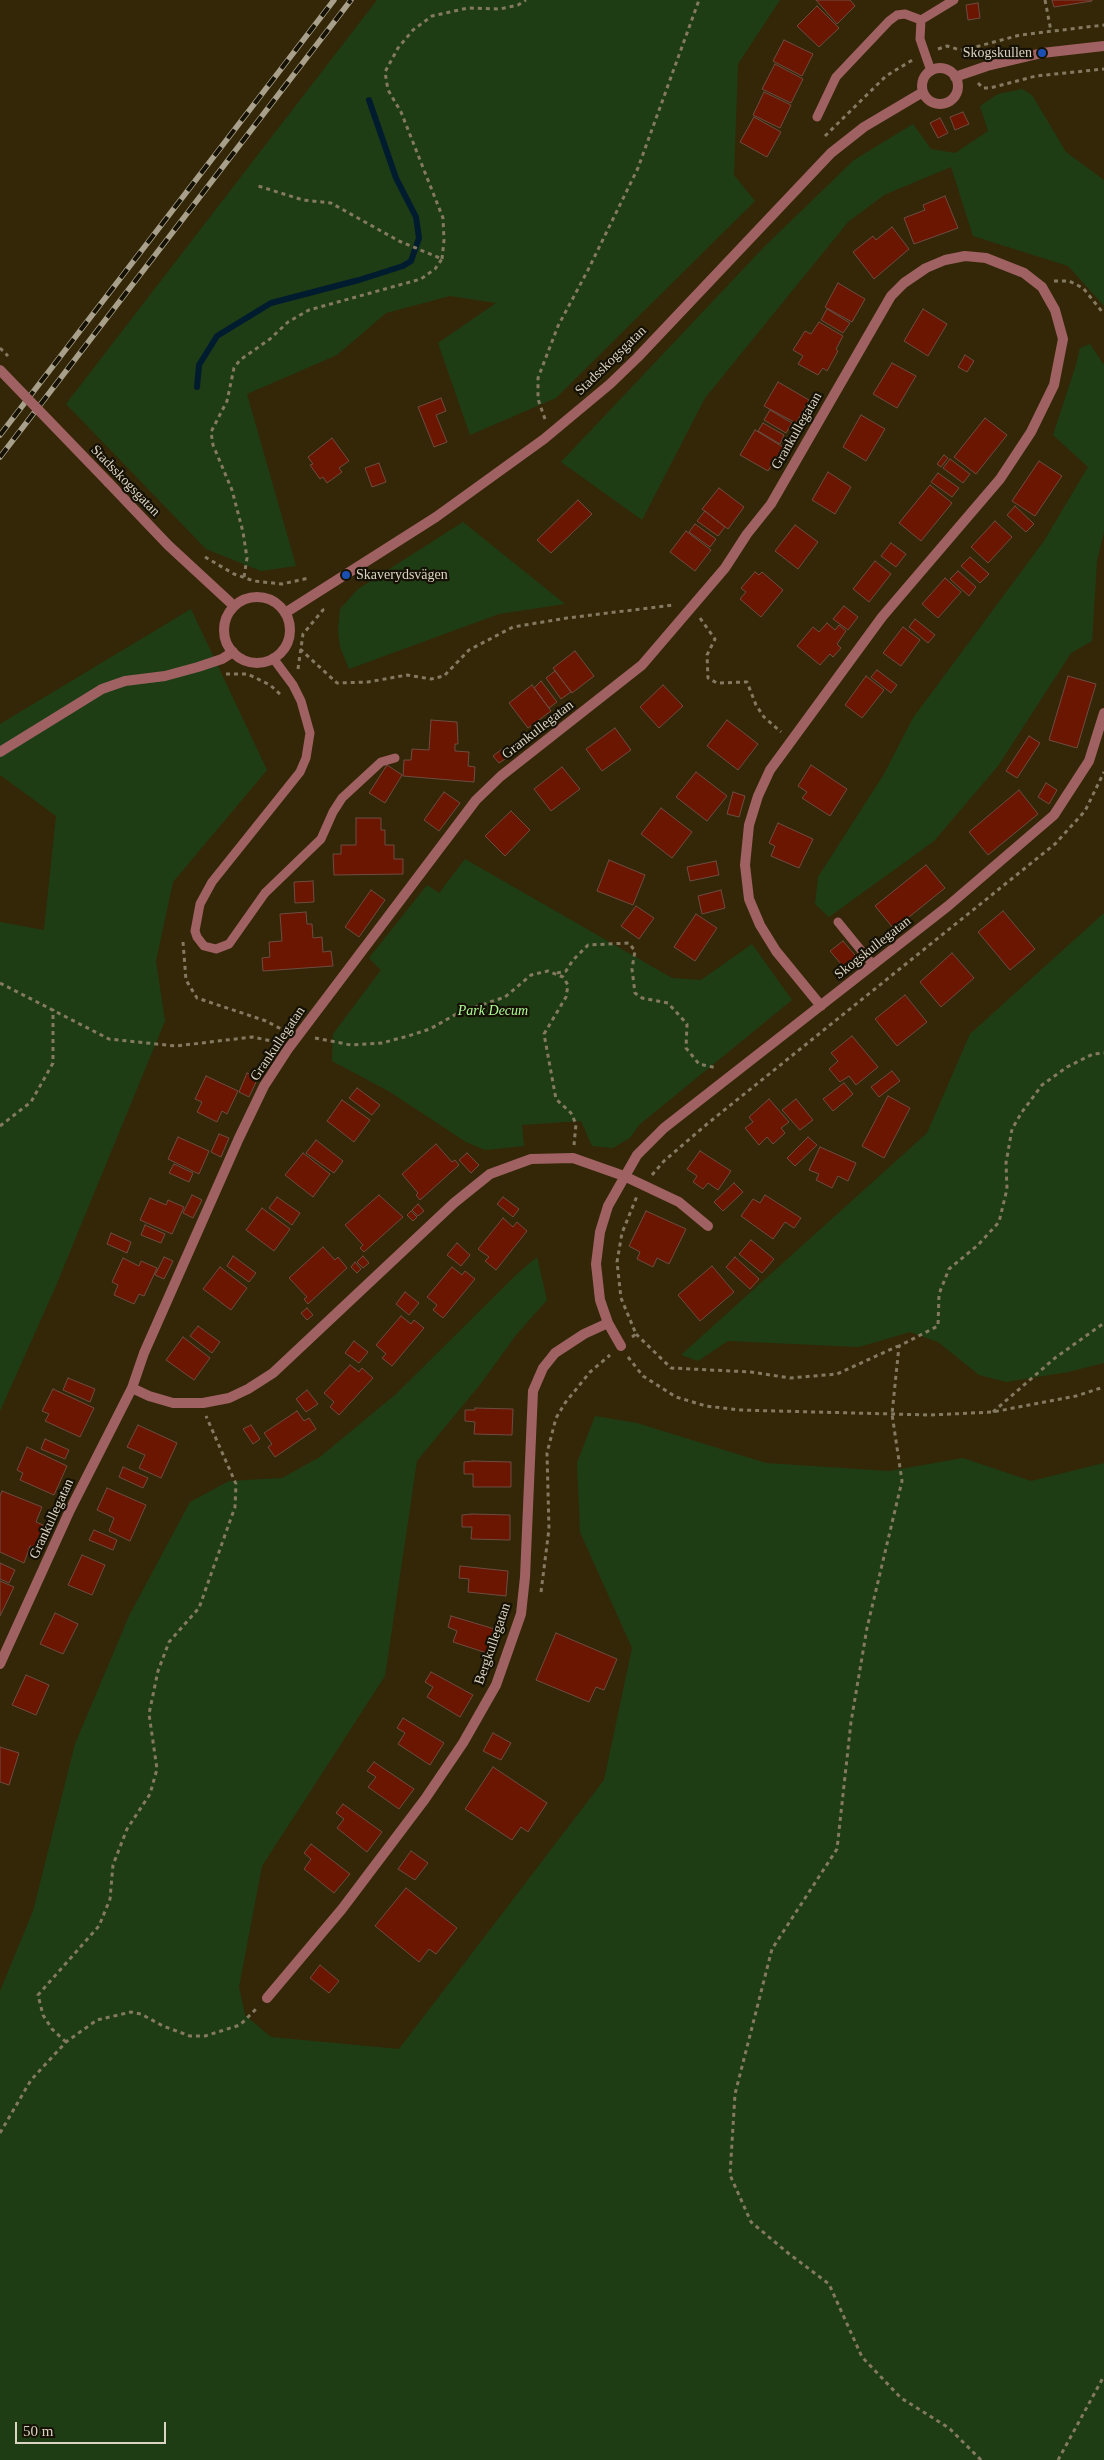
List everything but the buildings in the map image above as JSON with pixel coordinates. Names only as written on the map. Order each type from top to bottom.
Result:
[{"type":"street","points":[[955,77],[987,66],[1035,55],[1104,46]]},
{"type":"street","points":[[931,70],[946,70],[955,77],[956,91],[947,102],[933,102],[923,92],[922,81],[931,70]]},
{"type":"street","name":"Stadsskogsgatan","points":[[285,613],[436,517],[544,439],[623,371],[831,153],[864,127],[923,92]]},
{"type":"street","name":"Grankullegatan","points":[[0,1664],[70,1510],[132,1388],[144,1353],[239,1138],[264,1086],[288,1049],[476,800],[501,776],[642,665],[692,609],[725,568],[747,534],[771,504],[891,296],[904,283],[938,262],[964,256],[986,258],[1008,265],[1024,273],[1042,287],[1055,310],[1063,339],[1054,385],[1031,432],[1000,479],[882,617],[770,770],[748,825],[745,865],[749,899],[760,925],[776,951],[821,1006]]},
{"type":"street","name":"Stadsskogsgatan","points":[[0,370],[168,545],[234,606]]},
{"type":"street","points":[[261,597],[279,605],[285,613],[290,629],[289,638],[285,646],[273,658],[256,662],[248,661],[233,652],[228,645],[224,629],[229,613],[242,600],[261,597]]},
{"type":"street","points":[[0,752],[102,689],[125,681],[165,676],[198,667],[222,659],[233,652]]},
{"type":"street","name":"Skogskullegatan","points":[[621,1346],[608,1323],[600,1300],[596,1264],[600,1232],[605,1215],[624,1176],[637,1155],[664,1128],[948,906],[1054,814],[1089,762],[1104,713]]},
{"type":"street","points":[[132,1388],[149,1396],[173,1403],[203,1403],[229,1398],[273,1373],[454,1203],[490,1174],[531,1159],[572,1158],[624,1176],[680,1202],[708,1226]]},
{"type":"street","name":"Bergkullegatan","points":[[267,1998],[342,1909],[425,1800],[463,1743],[496,1684],[521,1614],[526,1550],[533,1390],[542,1368],[555,1353],[584,1334],[608,1323]]},
{"type":"lane","points":[[922,20],[954,0]]},
{"type":"lane","points":[[817,117],[836,77],[889,21],[898,15],[905,14],[922,20]]},
{"type":"lane","points":[[922,20],[920,39],[931,70]]},
{"type":"lane","points":[[273,658],[301,701],[310,733],[306,758],[300,772],[212,882],[200,904],[195,931],[196,937],[204,946],[216,949],[229,944],[265,893],[321,839],[333,812],[342,798],[381,762],[395,758]]},
{"type":"lane","points":[[838,922],[873,965]]},
{"type":"path","points":[[244,577],[247,558],[243,532],[232,490],[213,445],[211,432],[227,401],[234,368],[240,360],[270,339],[288,322],[309,310],[421,278],[435,269],[442,259],[444,240],[443,218],[400,112],[388,90],[385,72],[398,48],[413,30],[427,19],[447,12],[468,8],[500,9],[518,5],[526,0]]},
{"type":"path","points":[[546,420],[541,412],[538,399],[538,378],[558,326],[638,168],[699,0]]},
{"type":"path","points":[[1045,0],[1050,30]]},
{"type":"path","points":[[939,48],[947,46],[960,50],[968,49],[1020,35],[1104,25]]},
{"type":"path","points":[[822,140],[886,76],[910,60]]},
{"type":"path","points":[[979,85],[990,88],[1036,76],[1104,69]]},
{"type":"path","points":[[255,185],[303,200],[331,203],[408,245],[442,259]]},
{"type":"path","points":[[1042,287],[1058,279],[1069,281],[1083,288],[1104,314]]},
{"type":"path","points":[[538,426],[552,414]]},
{"type":"path","points":[[203,556],[244,577],[263,583],[282,584],[312,577]]},
{"type":"path","points":[[300,649],[337,684],[368,682],[407,675],[432,679],[444,676],[469,650],[513,627],[595,614],[678,604],[692,609],[716,639],[707,655],[708,678],[717,683],[747,682],[756,705],[764,717],[792,739]]},
{"type":"path","points":[[298,669],[300,649],[307,626],[323,610]]},
{"type":"path","points":[[220,676],[239,674],[254,677],[270,686],[287,701]]},
{"type":"path","points":[[1104,772],[1084,810],[1055,844],[707,1124],[664,1161],[644,1184],[635,1200],[622,1233],[617,1262],[621,1298],[636,1334],[671,1368],[751,1372],[790,1378],[837,1374],[938,1326],[939,1294],[949,1269],[978,1245],[999,1222],[1007,1189],[1006,1163],[1012,1129],[1022,1112],[1042,1085],[1067,1067],[1093,1054],[1104,1053]]},
{"type":"path","points":[[183,933],[186,980],[197,998],[314,1038],[351,1045],[382,1043],[430,1029],[458,1014],[505,997],[531,975],[548,971],[563,977],[568,985],[566,997],[544,1034],[556,1099],[571,1113],[576,1124],[572,1158]]},
{"type":"path","points":[[555,974],[566,972],[573,960],[588,945],[629,943],[635,951],[632,970],[635,993],[642,998],[668,1003],[687,1024],[686,1048],[699,1064],[721,1069]]},
{"type":"path","points":[[0,983],[109,1039],[176,1046],[252,1037],[278,1042],[288,1049]]},
{"type":"path","points":[[0,1126],[32,1102],[54,1063],[52,1010]]},
{"type":"path","points":[[993,1412],[1055,1358],[1104,1323]]},
{"type":"path","points":[[540,1599],[549,1529],[547,1453],[556,1418],[565,1403],[590,1372],[636,1334]]},
{"type":"path","points":[[621,1346],[631,1362],[655,1385],[676,1396],[706,1406],[738,1410],[892,1414],[993,1412],[1076,1396],[1104,1387]]},
{"type":"path","points":[[899,1346],[892,1414],[902,1481],[867,1628],[851,1722],[837,1849],[772,1949],[735,2094],[730,2175],[751,2222],[829,2284],[862,2357],[901,2398],[949,2428],[981,2460]]},
{"type":"path","points":[[66,2042],[52,2029],[43,2014],[38,1995],[99,1926],[110,1899],[113,1865],[127,1829],[150,1794],[157,1769],[150,1714],[158,1671],[169,1642],[199,1608],[235,1508],[236,1484],[209,1426],[203,1403]]},
{"type":"path","points":[[0,2133],[32,2080],[66,2042],[98,2020],[131,2012],[140,2014],[163,2026],[190,2036],[205,2036],[240,2025],[267,1998]]},
{"type":"path","points":[[1058,2460],[1104,2376]]},
{"type":"green space","points":[[377,0],[780,0],[738,64],[734,175],[755,201],[556,398],[470,435],[438,343],[496,303],[450,296],[386,313],[337,355],[247,394],[296,566],[261,571],[206,549],[66,404]]},
{"type":"green space","points":[[1022,89],[1032,95],[1066,152],[1104,180],[1104,306],[1068,266],[973,236],[951,167],[884,195],[848,222],[705,398],[642,520],[561,462],[765,246],[854,160],[913,124],[931,149],[955,153],[988,131],[980,106],[998,94]]},
{"type":"green space","points":[[1090,344],[1104,365],[1104,532],[1097,561],[1092,641],[1071,653],[998,766],[934,841],[829,917],[815,904],[818,877],[884,774],[913,718],[1044,541],[1088,467],[1053,435],[1080,348]]},
{"type":"green space","points":[[463,522],[565,604],[499,614],[349,669],[340,647],[338,630],[340,609],[358,589]]},
{"type":"green space","points":[[191,609],[267,770],[173,882],[156,961],[165,1021],[55,1288],[0,1411],[0,922],[44,930],[56,816],[0,775],[0,724]]},
{"type":"green space","name":"Park Decum","points":[[465,859],[672,978],[701,980],[752,944],[792,1000],[639,1125],[630,1138],[613,1148],[592,1146],[581,1121],[522,1125],[524,1146],[485,1150],[466,1142],[390,1092],[332,1061],[333,1034],[381,970],[369,958],[427,885],[439,893]]},
{"type":"green space","points":[[1104,913],[1104,1363],[1068,1372],[1006,1382],[979,1375],[938,1342],[910,1332],[859,1347],[728,1341],[698,1361],[681,1355],[927,1133],[970,1034]]},
{"type":"green space","points":[[537,1257],[547,1300],[516,1335],[482,1382],[417,1461],[385,1676],[262,1866],[239,1987],[245,2015],[271,2037],[399,2049],[604,1780],[632,1648],[580,1532],[577,1463],[595,1416],[637,1423],[766,1463],[889,1471],[963,1458],[1031,1481],[1104,1463],[1104,2460],[0,2460],[0,1991],[33,1911],[75,1744],[129,1616],[190,1502],[229,1481],[282,1478],[320,1457],[396,1394],[517,1274]]},
{"type":"waterway","points":[[197,387],[199,365],[217,336],[271,303],[359,280],[403,266],[411,261],[419,238],[416,217],[396,178],[369,100]]},
{"type":"railway","points":[[0,435],[334,0]]},
{"type":"railway","points":[[0,457],[351,0]]},
{"type":"place","name":"Skogskullen","points":[[1042,53]]},
{"type":"place","name":"Skaverydsvägen","points":[[346,575]]}]
